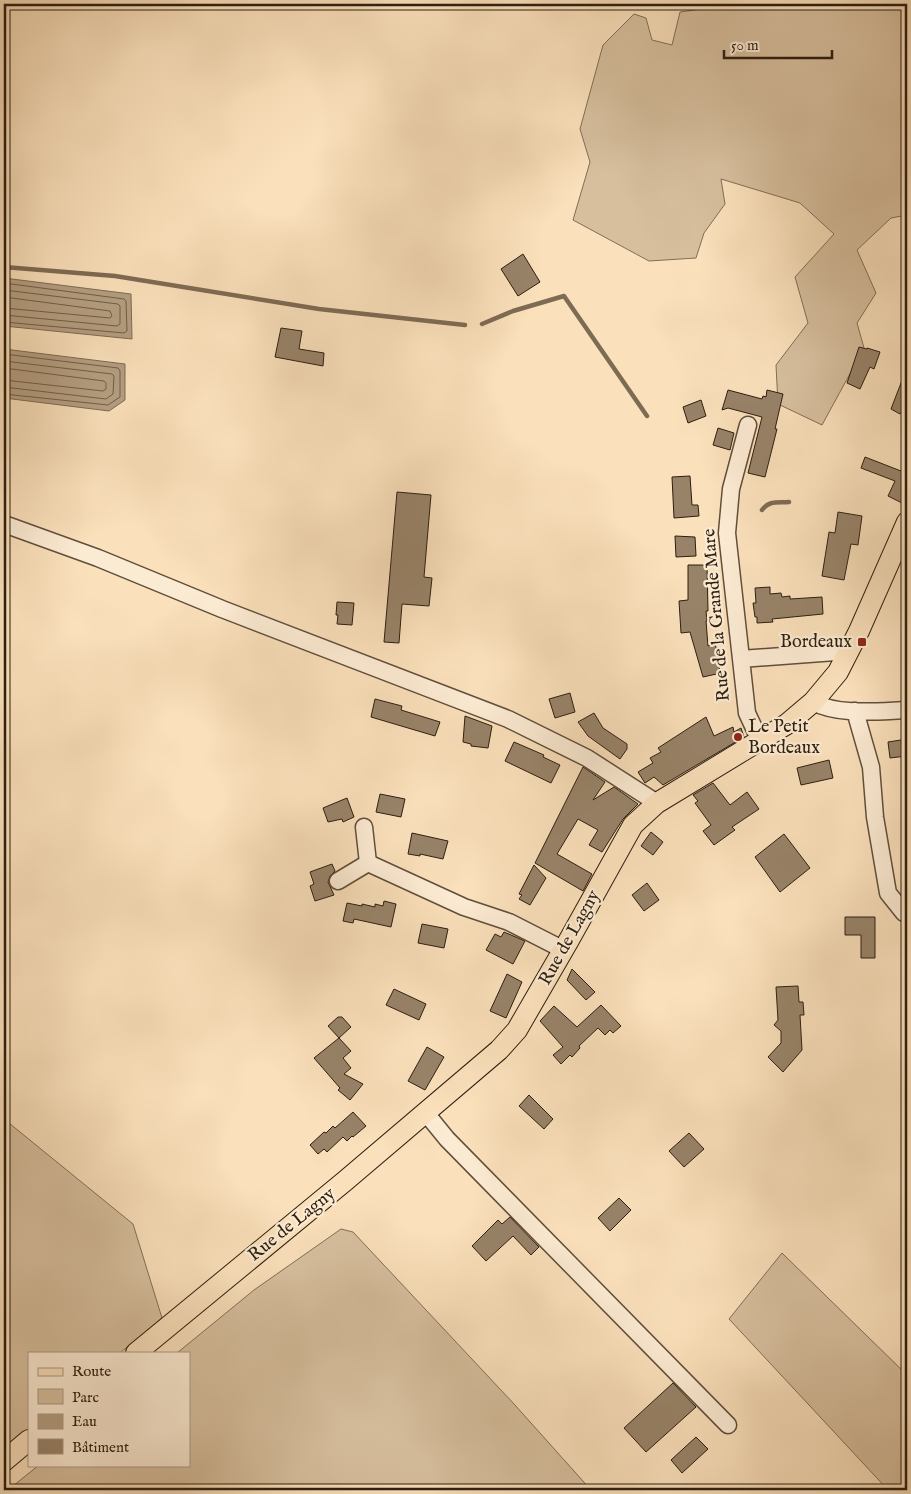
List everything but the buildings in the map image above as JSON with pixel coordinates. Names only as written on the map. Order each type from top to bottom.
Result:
[{"type":"main road","name":"Rue de Lagny","points":[[137,1352],[345,1181],[498,1050],[517,1030],[564,950],[633,825],[657,803],[787,724],[813,702],[838,672],[907,522]]},
{"type":"main road","points":[[4,1461],[28,1441]]},
{"type":"street","name":"Rue de la Grande Mare","points":[[748,426],[731,489],[727,533],[747,713],[760,741]]},
{"type":"street","points":[[4,524],[98,558],[362,664],[508,719],[587,758],[657,803]]},
{"type":"street","points":[[741,659],[849,651]]},
{"type":"street","points":[[813,702],[823,707],[855,711],[907,710]]},
{"type":"street","points":[[855,711],[871,767],[875,817],[888,893],[904,913],[907,914]]},
{"type":"street","points":[[364,827],[368,863]]},
{"type":"street","points":[[368,863],[464,907],[509,922],[564,950]]},
{"type":"street","points":[[338,881],[368,863]]},
{"type":"street","points":[[425,1112],[447,1139],[728,1425]]},
{"type":"green space","points":[[725,4],[907,4],[907,215],[891,218],[857,250],[876,293],[857,323],[864,348],[822,425],[778,404],[776,365],[808,323],[795,277],[834,234],[800,203],[721,179],[725,204],[704,233],[696,258],[649,261],[573,220],[590,162],[580,129],[603,45],[634,14],[646,18],[652,40],[672,45],[680,12],[725,6]]},
{"type":"green space","points":[[4,1119],[133,1224],[162,1318],[121,1352],[28,1352],[28,1429],[4,1449]]},
{"type":"green space","points":[[341,1229],[353,1232],[514,1404],[591,1490],[8,1490],[38,1466],[190,1466],[190,1352],[178,1352],[254,1290]]},
{"type":"green space","points":[[782,1253],[907,1375],[907,1490],[888,1490],[729,1319]]},
{"type":"water","points":[[4,278],[131,294],[132,339],[4,326]]},
{"type":"water","points":[[4,349],[125,364],[125,400],[109,411],[4,398]]},
{"type":"waterway","points":[[4,267],[115,276],[319,309],[465,325]]},
{"type":"waterway","points":[[482,324],[513,311],[564,296],[647,416]]},
{"type":"waterway","points":[[762,510],[771,503],[789,502]]},
{"type":"place","name":"Bordeaux","points":[[862,642]]},
{"type":"place","name":"Le Petit Bordeaux","points":[[738,737]]}]
